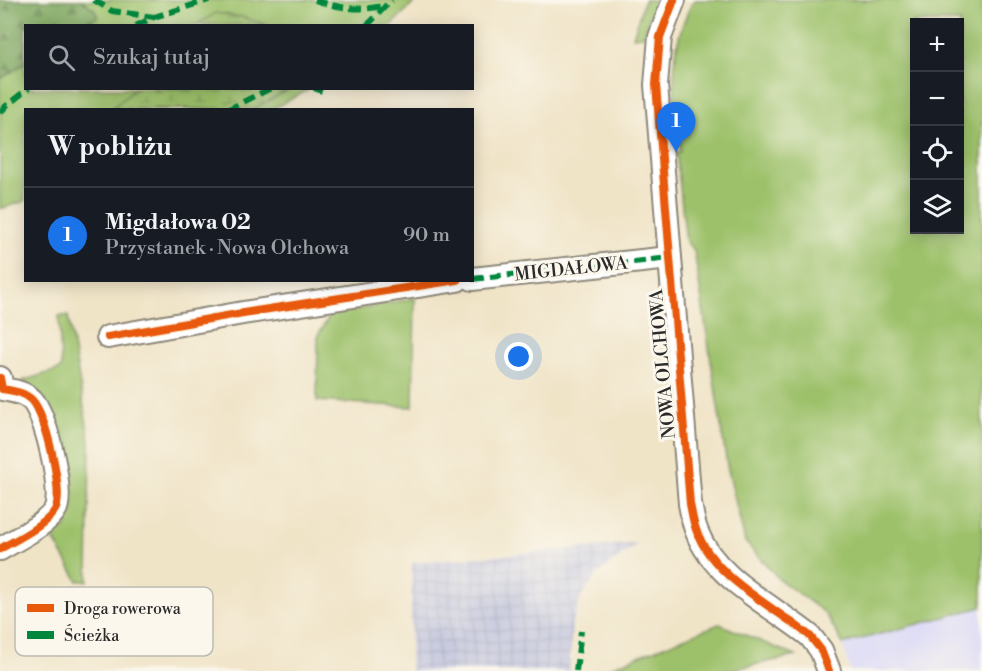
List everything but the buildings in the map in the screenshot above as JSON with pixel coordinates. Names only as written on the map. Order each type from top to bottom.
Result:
[{"type":"street","name":"NOWA OLCHOWA","points":[[674,0],[660,37],[656,85],[690,504],[697,532],[721,569],[810,636],[821,650],[828,671]]},
{"type":"street","name":"MIGDAŁOWA","points":[[474,279],[670,258]]},
{"type":"street","points":[[108,337],[243,313],[444,282]]},
{"type":"street","points":[[0,378],[2,389],[27,396],[40,411],[50,444],[56,475],[57,497],[56,508],[48,517],[0,549]]},
{"type":"shaded area","points":[[638,543],[597,574],[581,597],[572,624],[569,671],[410,671],[412,563]]},
{"type":"shaded area","points":[[982,607],[982,671],[850,671],[843,644]]},
{"type":"green space","points":[[0,0],[81,0],[94,9],[98,17],[85,24],[24,24],[24,64],[0,79]]},
{"type":"green space","points":[[81,0],[417,0],[392,24],[85,24],[94,18],[94,9]]},
{"type":"green space","points":[[644,0],[656,0],[643,36],[633,37]]},
{"type":"green space","points":[[694,0],[982,0],[982,607],[843,644],[825,613],[780,580],[745,542],[727,465],[694,250],[686,242],[676,152],[680,152],[679,135],[676,135],[674,100],[674,66],[680,32]]},
{"type":"green space","points":[[216,13],[242,17],[264,24],[198,24]]},
{"type":"green space","points":[[24,64],[24,90],[308,90],[274,108],[24,108],[24,201],[0,209],[0,79]]},
{"type":"green space","points":[[134,90],[288,90],[255,108],[112,108]]},
{"type":"green space","points":[[415,298],[413,407],[317,401],[318,335],[330,315]]},
{"type":"green space","points":[[59,316],[68,316],[90,442],[88,581],[78,581],[51,535],[67,526],[64,460],[38,393],[22,381],[61,369]]},
{"type":"green space","points":[[719,624],[796,656],[724,671],[601,671]]},
{"type":"marked path","points":[[94,0],[112,11],[154,17]]},
{"type":"marked path","points":[[140,24],[154,17],[209,0]]},
{"type":"marked path","points":[[315,0],[350,8],[385,5]]},
{"type":"marked path","points":[[368,24],[392,0]]},
{"type":"marked path","points":[[0,113],[26,90]]},
{"type":"marked path","points":[[231,108],[267,90]]},
{"type":"marked path","points":[[474,279],[670,258]]},
{"type":"marked path","points":[[576,671],[581,631]]},
{"type":"cycle path","points":[[674,0],[660,37],[656,85],[690,504],[694,522],[705,548],[717,563],[746,590],[810,636],[821,650],[829,671]]},
{"type":"cycle path","points":[[108,337],[243,313],[444,282]]},
{"type":"cycle path","points":[[0,378],[2,389],[25,395],[37,408],[52,452],[58,499],[56,508],[46,520],[0,549]]},
{"type":"place","name":"Migdałowa 02","points":[[676,152]]}]
